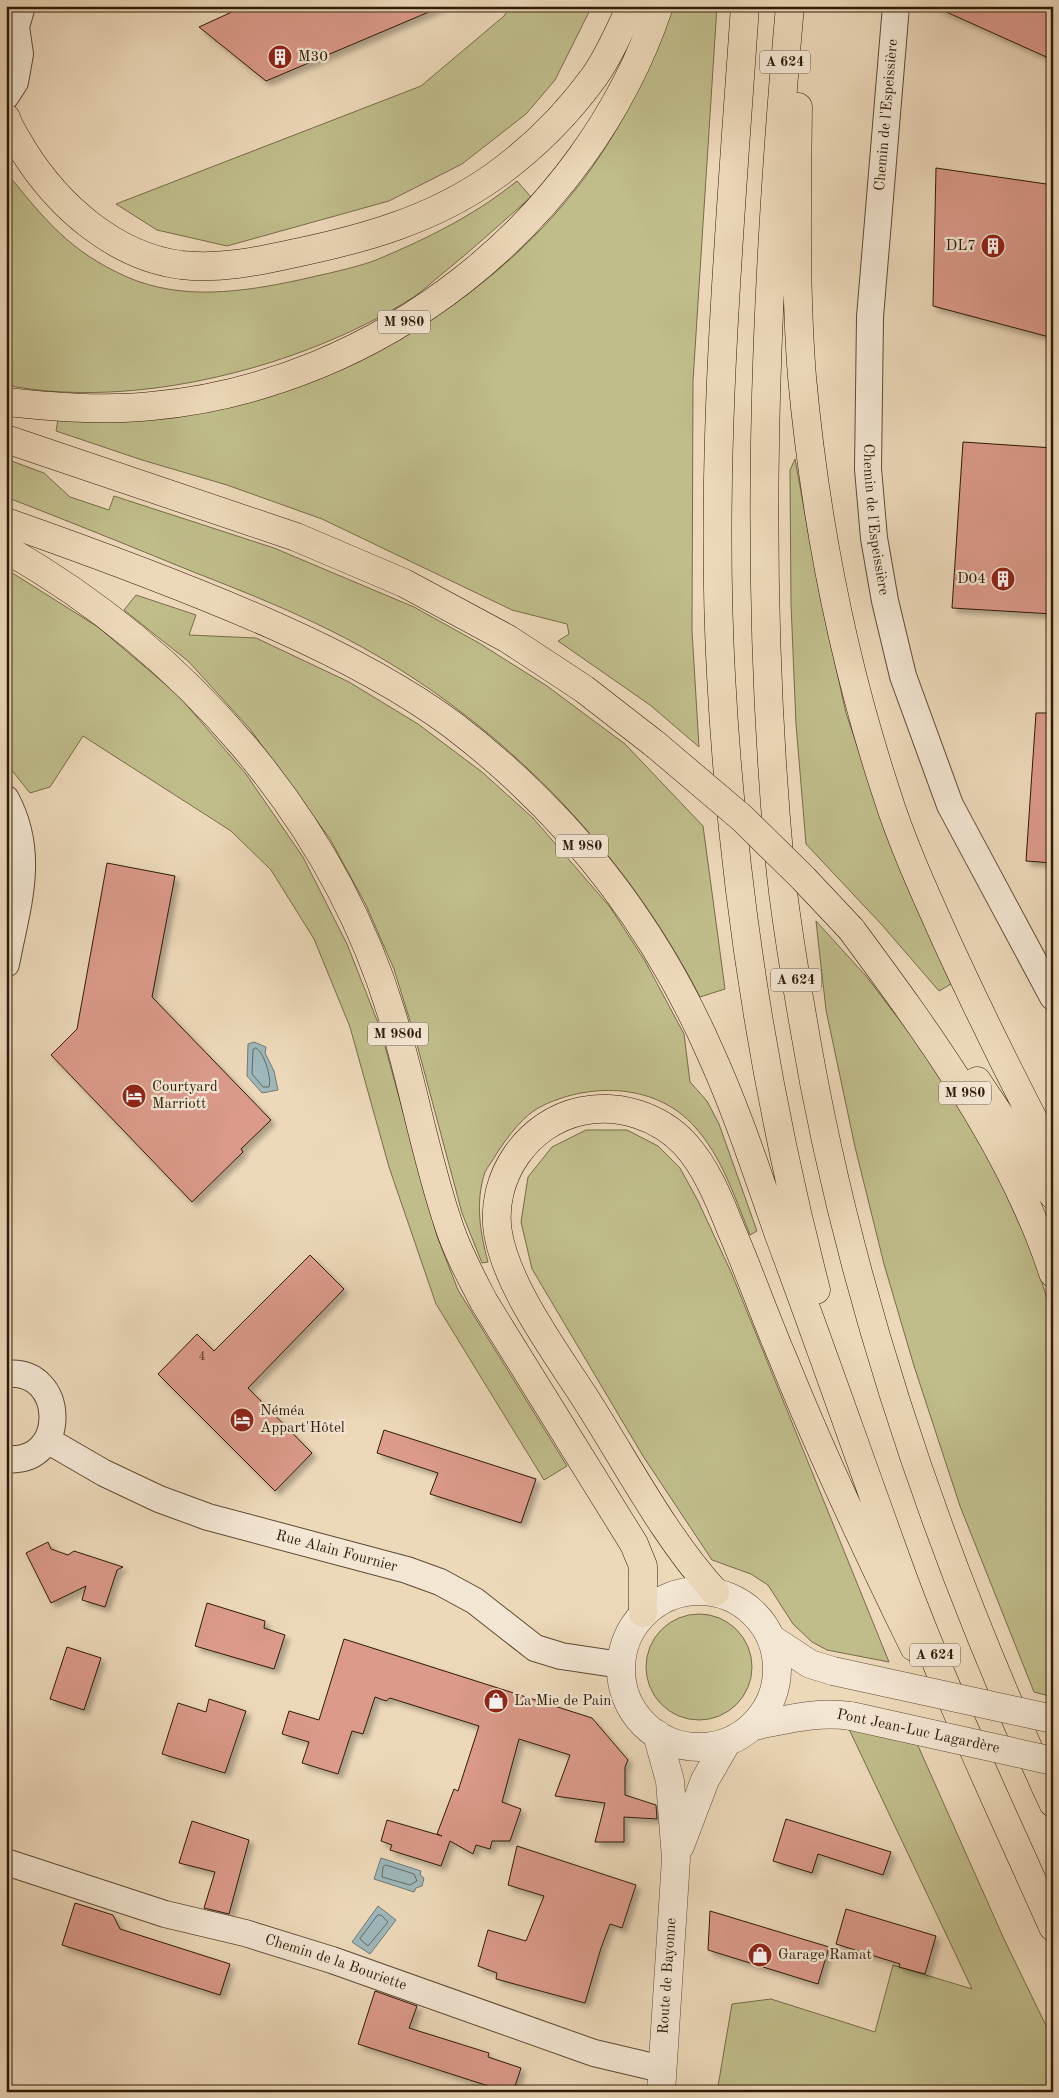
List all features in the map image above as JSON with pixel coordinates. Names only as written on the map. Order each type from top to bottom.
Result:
[{"type":"highway","points":[[6,118],[39,174],[73,211],[105,236],[141,254],[180,265],[220,266],[258,261],[355,240],[394,228],[446,207],[494,176],[551,128],[595,76],[630,6]]},
{"type":"highway","name":"M 980","points":[[6,402],[50,407],[152,406],[240,391],[289,376],[346,352],[420,312],[456,288],[524,226],[558,187],[583,153],[628,82],[659,6]]},
{"type":"highway","name":"A 624","points":[[745,6],[721,424],[718,542],[722,685],[736,866],[759,1025],[798,1218],[858,1450],[901,1572],[1053,1927]]},
{"type":"highway","name":"A 624","points":[[790,6],[780,117],[768,320],[764,423],[763,534],[765,667],[780,867],[789,937],[822,1126],[844,1221],[880,1354],[932,1512],[986,1649],[1053,1802]]},
{"type":"highway","points":[[798,6],[798,274],[802,376],[833,593],[886,793],[916,873],[992,1040],[1053,1157]]},
{"type":"highway","name":"M 980","points":[[6,439],[296,537],[404,583],[508,640],[584,689],[656,745],[742,818],[851,929],[918,1006],[970,1072],[1053,1194]]},
{"type":"highway","name":"M 980","points":[[6,522],[162,578],[286,631],[359,666],[413,697],[454,726],[531,792],[573,835],[630,907],[652,940],[672,974],[709,1049],[732,1104],[858,1450]]},
{"type":"highway","name":"M 980d","points":[[6,549],[44,570],[100,609],[142,642],[185,681],[233,733],[270,779],[303,826],[334,878],[365,941],[391,1010],[411,1078],[435,1182],[464,1264],[484,1302],[634,1544],[643,1566],[643,1613]]},
{"type":"highway","name":"M 980","points":[[851,929],[905,1003],[979,1115],[1036,1229],[1053,1273]]},
{"type":"highway","points":[[715,1592],[678,1547],[532,1313],[510,1271],[502,1249],[498,1231],[498,1210],[500,1193],[510,1165],[530,1138],[570,1114],[602,1108],[632,1112],[646,1117],[661,1125],[686,1145],[705,1173],[720,1203],[784,1363],[873,1564],[1021,1855]]},
{"type":"street","name":"Chemin de l'Espeissière","points":[[896,6],[870,318],[868,469],[874,538],[885,601],[903,676],[950,805],[1053,997]]},
{"type":"street","points":[[6,96],[15,82],[20,54],[15,15]]},
{"type":"street","points":[[6,800],[14,815],[22,839],[24,865],[6,964]]},
{"type":"street","points":[[6,1374],[23,1375],[36,1382],[46,1392],[52,1403],[54,1416],[47,1440],[32,1454],[22,1458],[6,1459]]},
{"type":"street","name":"Rue Alain Fournier","points":[[47,1440],[104,1473],[159,1499],[208,1517],[407,1570],[440,1582],[475,1600],[535,1648],[561,1656],[621,1664]]},
{"type":"street","points":[[682,1592],[715,1592],[735,1599],[753,1612],[772,1639],[776,1654],[776,1687],[771,1701],[753,1726],[727,1742],[703,1747],[691,1747],[673,1742],[657,1734],[636,1716],[624,1692],[621,1664],[628,1637],[643,1613],[661,1600],[682,1592]]},
{"type":"street","points":[[772,1639],[810,1664],[1053,1719]]},
{"type":"street","name":"Pont Jean-Luc Lagardère","points":[[753,1726],[804,1716],[832,1713],[1053,1761]]},
{"type":"street","name":"Route de Bayonne","points":[[657,1734],[670,1781],[676,1859],[661,2080]]},
{"type":"street","name":"Route de Bayonne","points":[[676,1859],[705,1780],[727,1742]]},
{"type":"street","name":"Chemin de la Bouriette","points":[[6,1862],[165,1914],[245,1933],[332,1960],[594,2053],[644,2067],[661,2080]]},
{"type":"shaded area","points":[[511,6],[592,6],[555,80],[526,114],[462,164],[389,201],[227,246],[157,230],[116,204],[421,86],[504,16]]},
{"type":"shaded area","points":[[672,6],[717,6],[693,381],[692,631],[699,747],[650,705],[558,641],[569,634],[567,624],[512,610],[322,519],[227,485],[142,460],[56,431],[58,420],[181,413],[229,406],[264,398],[345,366],[390,344],[434,317],[476,288],[515,255],[551,218],[584,179],[612,137],[629,106],[645,73]]},
{"type":"shaded area","points":[[6,172],[59,233],[89,256],[127,277],[148,285],[191,292],[234,291],[256,288],[353,267],[384,257],[444,228],[489,202],[517,181],[531,197],[416,295],[369,323],[321,344],[270,363],[216,377],[162,387],[108,392],[55,392],[6,385]]},
{"type":"shaded area","points":[[6,459],[44,473],[70,497],[109,510],[114,496],[274,548],[414,607],[479,643],[547,686],[625,744],[703,826],[725,989],[700,997],[669,942],[634,889],[594,839],[551,792],[505,748],[456,708],[404,672],[349,640],[310,621],[251,595],[6,497]]},
{"type":"shaded area","points":[[795,459],[820,596],[846,713],[877,805],[951,984],[939,991],[882,925],[806,844],[796,724],[791,604],[790,470]]},
{"type":"shaded area","points":[[6,569],[98,627],[178,695],[246,774],[303,857],[347,944],[380,1028],[437,1236],[458,1290],[567,1466],[544,1480],[436,1304],[389,1167],[350,1027],[314,939],[271,870],[231,831],[83,736],[50,787],[30,793],[6,763]]},
{"type":"shaded area","points":[[136,595],[196,615],[189,635],[256,638],[349,682],[418,724],[482,772],[533,818],[610,907],[645,961],[684,1034],[690,1082],[707,1101],[719,1124],[757,1231],[750,1235],[727,1178],[713,1151],[695,1127],[680,1113],[662,1102],[624,1091],[583,1093],[544,1105],[530,1114],[512,1132],[486,1170],[479,1206],[481,1228],[488,1262],[482,1263],[462,1213],[415,1037],[394,969],[366,905],[330,839],[250,729],[188,661],[124,610]]},
{"type":"shaded area","points":[[816,921],[866,976],[936,1068],[994,1167],[1031,1250],[1053,1316],[1053,1697],[1034,1692],[960,1506],[914,1366],[884,1264],[855,1147],[826,1010]]},
{"type":"shaded area","points":[[586,1130],[627,1130],[658,1146],[680,1168],[698,1201],[731,1272],[889,1662],[827,1650],[812,1642],[793,1624],[768,1585],[751,1574],[712,1560],[643,1456],[532,1269],[521,1222],[528,1177],[552,1147]]},
{"type":"shaded area","points":[[699,1614],[719,1618],[737,1629],[748,1647],[752,1667],[748,1687],[737,1705],[719,1716],[699,1720],[679,1716],[661,1705],[650,1687],[646,1667],[650,1647],[661,1629],[679,1618]]},
{"type":"shaded area","points":[[848,1727],[915,1739],[1004,1939],[1053,2040],[1053,2092],[717,2092],[732,2004],[771,1999],[875,2032],[893,1965],[972,1989]]},
{"type":"water","points":[[254,1042],[266,1047],[265,1053],[274,1071],[278,1090],[262,1093],[247,1076],[248,1044]]},
{"type":"water","points":[[381,1858],[421,1871],[420,1875],[424,1878],[422,1886],[416,1888],[414,1892],[374,1879]]},
{"type":"water","points":[[378,1906],[396,1920],[370,1954],[352,1942]]},
{"type":"building","name":"M30","points":[[245,6],[443,6],[266,81],[199,27]]},
{"type":"building","points":[[933,6],[1053,6],[1053,60]]},
{"type":"building","name":"DL7","points":[[936,168],[1053,185],[1053,338],[933,306]]},
{"type":"building","points":[[963,442],[1053,448],[1053,614],[952,608]]},
{"type":"building","points":[[1036,713],[1053,713],[1053,863],[1026,861]]},
{"type":"building","points":[[107,863],[175,876],[152,997],[271,1120],[241,1149],[243,1152],[192,1202],[51,1055],[77,1029]]},
{"type":"building","name":"Néméa Appart'Hôtel","points":[[310,1255],[344,1289],[248,1388],[312,1453],[275,1491],[158,1374],[197,1334],[214,1351]]},
{"type":"building","points":[[384,1430],[536,1479],[521,1523],[430,1494],[438,1473],[377,1453]]},
{"type":"building","points":[[48,1542],[51,1549],[68,1555],[74,1551],[123,1567],[117,1570],[105,1607],[82,1600],[86,1586],[51,1603],[26,1553]]},
{"type":"building","points":[[207,1603],[265,1621],[264,1628],[285,1635],[274,1669],[195,1646]]},
{"type":"building","points":[[344,1639],[592,1718],[628,1760],[625,1767],[625,1795],[656,1805],[657,1819],[624,1817],[624,1842],[595,1842],[605,1803],[555,1796],[570,1755],[519,1739],[502,1802],[521,1809],[510,1841],[492,1841],[490,1849],[476,1845],[473,1854],[450,1841],[441,1866],[390,1850],[392,1845],[381,1841],[387,1820],[442,1836],[437,1834],[454,1789],[458,1791],[479,1726],[390,1698],[386,1701],[375,1697],[363,1734],[352,1731],[338,1774],[302,1763],[309,1742],[282,1734],[289,1711],[319,1720]]},
{"type":"building","points":[[67,1647],[101,1658],[84,1710],[50,1699]]},
{"type":"building","points":[[209,1699],[246,1711],[225,1773],[162,1754],[178,1703],[206,1712]]},
{"type":"building","points":[[786,1819],[891,1852],[883,1875],[818,1854],[812,1873],[773,1861]]},
{"type":"building","points":[[192,1821],[249,1840],[229,1914],[204,1908],[215,1872],[179,1863]]},
{"type":"building","points":[[517,1846],[636,1885],[622,1928],[610,1924],[585,2003],[496,1979],[497,1973],[478,1966],[488,1930],[526,1941],[544,1896],[508,1885]]},
{"type":"building","points":[[75,1903],[113,1915],[120,1929],[230,1964],[220,1995],[62,1945]]},
{"type":"building","points":[[846,1909],[936,1936],[925,1974],[899,1967],[900,1964],[836,1944]]},
{"type":"building","points":[[710,1911],[829,1947],[818,1984],[708,1950]]},
{"type":"building","points":[[375,1991],[417,2006],[409,2028],[489,2053],[488,2057],[521,2068],[513,2092],[507,2092],[358,2044]]},
{"type":"place","name":"M30","points":[[280,57]]},
{"type":"place","name":"DL7","points":[[993,246]]},
{"type":"place","name":"D04","points":[[1003,579]]},
{"type":"place","name":"Courtyard Marriott","points":[[134,1096]]},
{"type":"place","name":"Néméa Appart'Hôtel","points":[[242,1420]]},
{"type":"place","name":"La Mie de Pain","points":[[496,1701]]},
{"type":"place","name":"Garage Ramat","points":[[760,1955]]}]
